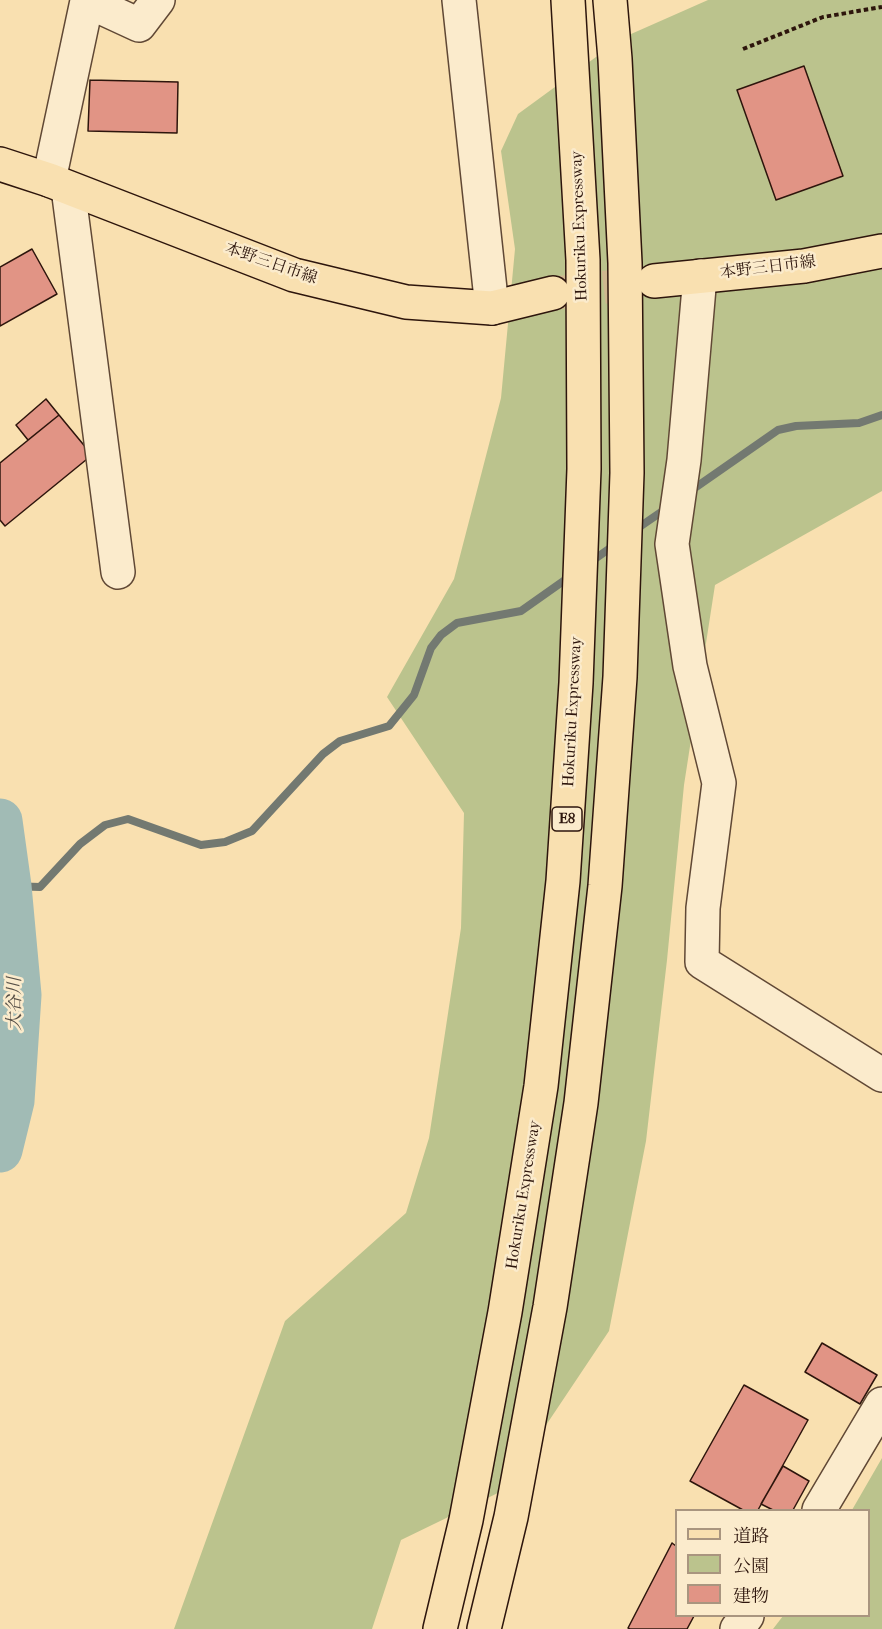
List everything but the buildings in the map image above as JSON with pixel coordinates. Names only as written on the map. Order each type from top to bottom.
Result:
[{"type":"main road","name":"Hokuriku Expressway","points":[[440,1629],[466,1520],[505,1312],[541,1086],[563,881],[576,682],[584,470],[583,260],[568,0]]},
{"type":"main road","points":[[484,1629],[511,1517],[550,1307],[580,1103],[605,886],[620,677],[627,473],[625,262],[610,0]]},
{"type":"main road","name":"本野三日市線","points":[[0,164],[59,184],[294,275],[406,302],[492,308],[553,293]]},
{"type":"main road","name":"本野三日市線","points":[[654,281],[804,266],[882,251]]},
{"type":"street","points":[[118,572],[59,184],[87,1],[139,25],[158,0]]},
{"type":"street","points":[[459,0],[492,308]]},
{"type":"street","points":[[700,276],[684,460],[672,544],[690,666],[719,783],[702,908],[702,962],[882,1076]]},
{"type":"street","points":[[820,1509],[882,1404]]},
{"type":"street","points":[[737,1629],[746,1617]]},
{"type":"path","points":[[743,49],[823,16],[882,7]]},
{"type":"green space","points":[[708,0],[882,0],[882,491],[715,585],[684,785],[646,1141],[609,1331],[502,1491],[401,1540],[372,1629],[174,1629],[285,1321],[406,1213],[429,1138],[461,928],[464,813],[387,697],[454,579],[501,398],[515,249],[501,151],[518,114],[622,38]]},
{"type":"green space","points":[[882,1458],[882,1629],[773,1629],[782,1617],[870,1617],[870,1509],[853,1509]]},
{"type":"waterway","points":[[689,492],[778,430],[796,426],[859,423],[882,415]]},
{"type":"waterway","points":[[635,530],[667,508]]},
{"type":"waterway","points":[[589,563],[616,544]]},
{"type":"waterway","points":[[9,886],[40,887],[80,844],[105,825],[128,819],[201,845],[225,842],[252,831],[323,754],[340,741],[389,726],[414,695],[431,648],[441,635],[457,623],[521,611],[572,575]]},
{"type":"waterway","name":"大谷川","points":[[0,821],[9,886],[19,995],[12,1101],[0,1150]]},
{"type":"tunnel","points":[[555,293],[652,282]]}]
